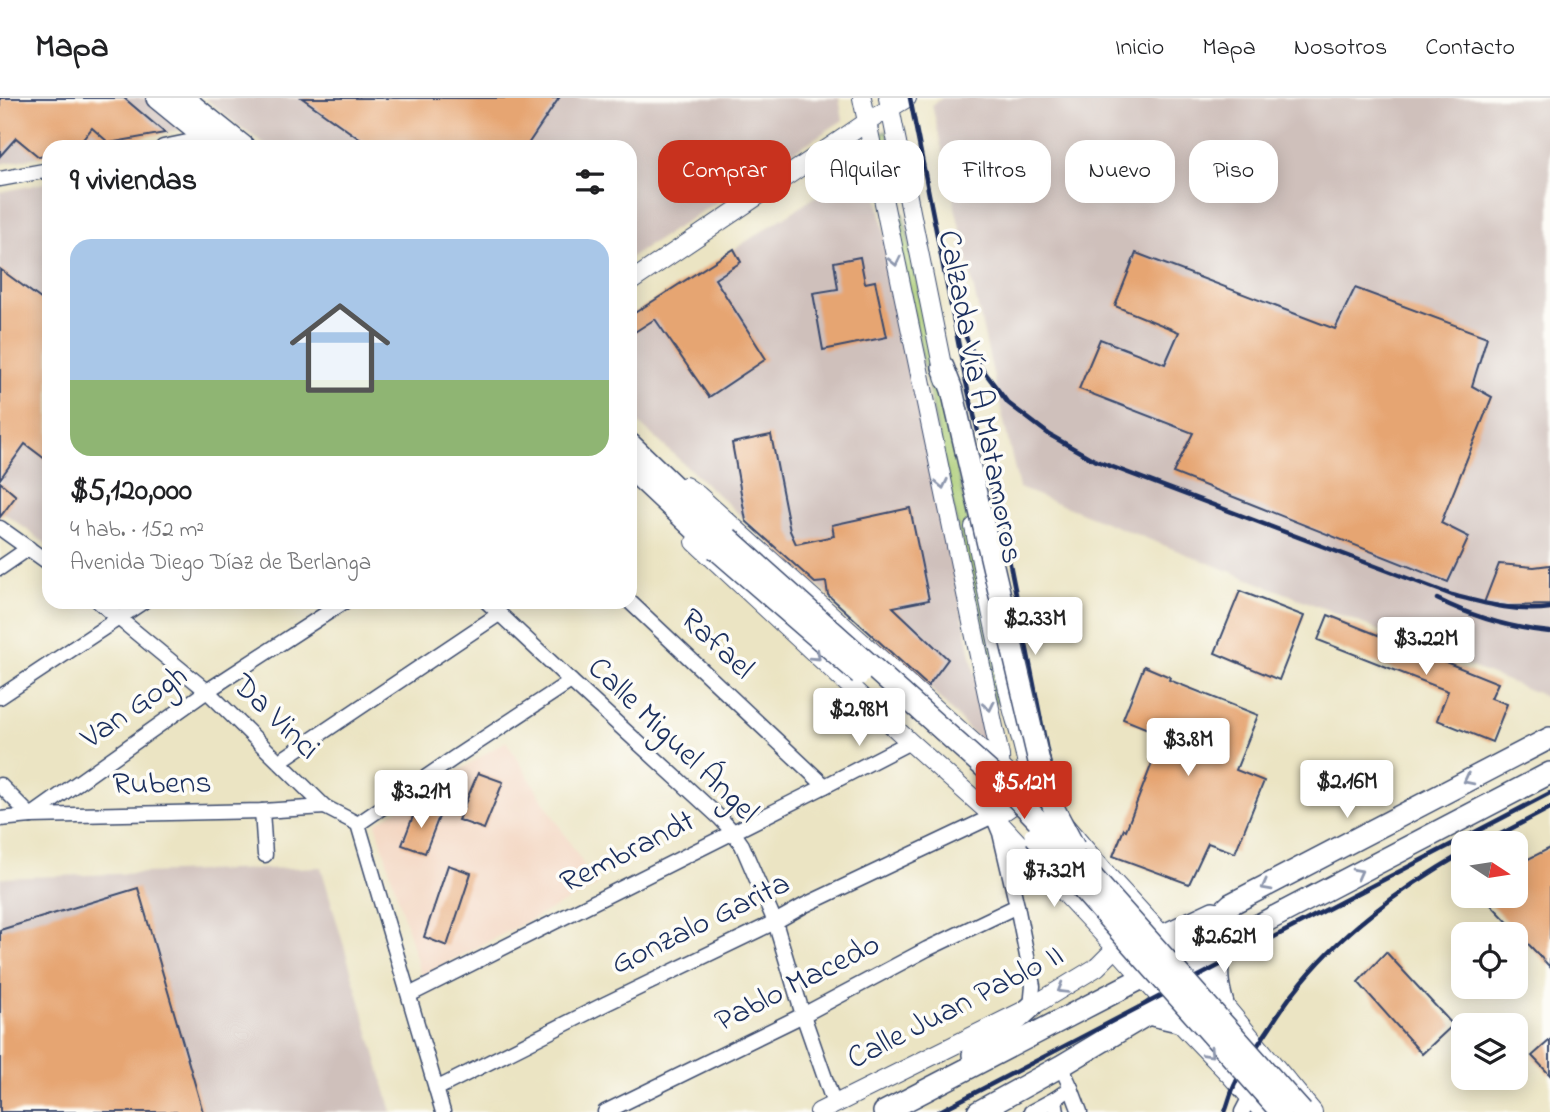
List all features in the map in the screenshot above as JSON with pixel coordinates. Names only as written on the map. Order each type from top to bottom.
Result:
[{"type":"main road","points":[[157,98],[217,140]]},
{"type":"main road","points":[[183,98],[217,140]]},
{"type":"main road","points":[[943,367],[952,390],[1044,783],[1055,811],[1087,871]]},
{"type":"main road","points":[[637,454],[656,481],[1016,817],[1281,1112]]},
{"type":"main road","points":[[637,472],[656,481]]},
{"type":"main road","points":[[722,543],[980,763],[1087,871],[1302,1112]]},
{"type":"main road","points":[[1164,935],[1231,904],[1550,737]]},
{"type":"main road","points":[[1495,767],[1505,776],[1523,785]]},
{"type":"main road","points":[[978,1112],[1061,1066],[1162,1002],[1220,949],[1253,928],[1550,772]]},
{"type":"main road","points":[[884,1112],[1142,978],[1179,952],[1231,904]]},
{"type":"main road","points":[[1162,1002],[1223,1004],[1217,978],[1220,949]]},
{"type":"main road","points":[[1142,978],[1178,1021]]},
{"type":"main road","points":[[951,1077],[965,1061],[1031,1007]]},
{"type":"street","name":"Calzada Vía A Matamoros","points":[[862,98],[1000,756],[996,808]]},
{"type":"street","points":[[637,277],[867,122],[889,103],[907,98]]},
{"type":"street","name":"Calzada Vía A Matamoros","points":[[889,103],[943,367],[955,442],[1028,773],[1025,789]]},
{"type":"street","points":[[0,179],[42,171]]},
{"type":"street","points":[[885,214],[898,203],[909,205]]},
{"type":"street","points":[[1025,789],[1014,805],[1002,813],[909,742],[709,556],[665,511],[656,481],[688,488],[698,495],[1063,823],[1196,971],[1313,1112]]},
{"type":"street","points":[[0,528],[42,558]]},
{"type":"street","points":[[0,568],[29,548]]},
{"type":"street","name":"Da Vinci","points":[[108,609],[207,691],[325,807],[358,824]]},
{"type":"street","points":[[0,697],[132,609]]},
{"type":"street","name":"Van Gogh","points":[[30,816],[207,691],[333,609]]},
{"type":"street","name":"Calle Miguel Ángel","points":[[494,609],[733,832],[745,852],[775,922],[803,1015],[826,1108]]},
{"type":"street","name":"Rafael","points":[[637,609],[825,786]]},
{"type":"street","points":[[280,761],[499,614]]},
{"type":"street","points":[[443,1112],[358,824],[570,681]]},
{"type":"street","points":[[948,774],[960,771],[966,766],[972,755],[972,741]]},
{"type":"street","name":"Rembrandt","points":[[409,995],[909,742]]},
{"type":"street","points":[[0,785],[30,816]]},
{"type":"street","name":"Rubens","points":[[0,818],[325,807]]},
{"type":"street","points":[[996,808],[1034,860],[1142,978]]},
{"type":"street","points":[[996,808],[1032,986],[1031,1007]]},
{"type":"street","name":"Gonzalo Garita","points":[[436,1089],[775,922],[996,808]]},
{"type":"street","points":[[262,811],[265,855]]},
{"type":"street","points":[[1034,860],[1063,823]]},
{"type":"street","name":"Pablo Macedo","points":[[606,1112],[1017,906]]},
{"type":"street","name":"Calle Juan Pablo II","points":[[826,1108],[1031,1007],[1097,967],[1116,948]]},
{"type":"street","points":[[1178,1021],[1246,1104],[1264,1112],[1264,1101],[1269,1089],[1277,1086],[1294,1091]]},
{"type":"street","points":[[1246,1104],[1272,1061]]},
{"type":"street","points":[[1061,1066],[1080,1112]]},
{"type":"street","points":[[1031,1112],[1056,1105],[1071,1088]]},
{"type":"shaded area","points":[[0,98],[147,98],[184,129],[127,140],[42,140],[42,156],[0,164]]},
{"type":"shaded area","points":[[205,98],[839,98],[843,120],[812,140],[805,140],[805,145],[791,154],[791,140],[658,140],[658,203],[715,203],[637,253],[637,140],[258,140]]},
{"type":"shaded area","points":[[942,98],[1550,98],[1550,698],[1019,488],[954,203],[1051,203],[1051,140],[940,140],[932,105]]},
{"type":"shaded area","points":[[42,183],[42,541],[0,510],[0,192]]},
{"type":"shaded area","points":[[806,203],[878,203],[991,753],[928,686],[637,421],[637,312]]},
{"type":"shaded area","points":[[506,741],[597,886],[421,976],[376,823]]},
{"type":"shaded area","points":[[321,867],[392,1112],[0,1112],[0,878]]},
{"type":"green space","points":[[887,131],[889,140],[878,140],[877,135]]},
{"type":"green space","points":[[903,214],[1006,699],[994,703],[893,217]]},
{"type":"building","points":[[0,98],[124,98],[165,133],[126,140],[106,140],[92,128],[83,140],[42,140],[42,156],[39,157],[16,138],[0,156]]},
{"type":"building","points":[[302,98],[559,98],[531,140],[361,140]]},
{"type":"building","points":[[734,249],[741,262],[715,279],[766,359],[709,397],[655,319],[637,331],[637,311]]},
{"type":"building","points":[[1136,253],[1335,329],[1355,288],[1487,337],[1472,386],[1492,397],[1441,523],[1469,537],[1448,582],[1173,473],[1193,433],[1079,389],[1100,339],[1165,364],[1179,332],[1115,306]]},
{"type":"building","points":[[860,257],[865,283],[875,281],[887,337],[823,350],[813,293],[838,289],[834,262]]},
{"type":"building","points":[[0,269],[42,300],[42,457],[25,444],[0,479]]},
{"type":"building","points":[[771,435],[790,531],[796,544],[834,536],[832,525],[910,508],[929,600],[893,607],[948,659],[928,686],[828,595],[826,582],[815,583],[746,521],[732,443]]},
{"type":"building","points":[[0,482],[16,496],[0,517]]},
{"type":"building","points":[[1499,564],[1534,567],[1550,565],[1550,605],[1508,606],[1484,603]]},
{"type":"building","points":[[1240,591],[1304,616],[1279,680],[1215,653]]},
{"type":"building","points":[[1328,615],[1498,683],[1491,698],[1507,704],[1492,742],[1437,720],[1448,691],[1318,640]]},
{"type":"building","points":[[1144,666],[1170,677],[1169,680],[1258,715],[1236,770],[1264,781],[1235,853],[1208,843],[1189,884],[1113,856],[1163,735],[1123,719]]},
{"type":"building","points":[[478,773],[503,782],[484,829],[458,820]]},
{"type":"building","points":[[417,806],[440,814],[425,853],[402,845]]},
{"type":"building","points":[[1550,848],[1550,967],[1528,944],[1528,922],[1508,922],[1494,908],[1528,908],[1528,859]]},
{"type":"building","points":[[448,865],[471,873],[447,946],[424,937]]},
{"type":"building","points":[[138,888],[203,1112],[0,1112],[0,930]]},
{"type":"building","points":[[1386,952],[1451,1023],[1451,1027],[1422,1054],[1358,982]]},
{"type":"building","points":[[1550,1040],[1550,1075],[1532,1056]]},
{"type":"railway","points":[[910,98],[966,382],[1010,564],[1050,766],[1066,830]]},
{"type":"railway","points":[[961,326],[977,362],[1008,403],[1050,435],[1094,460],[1452,595],[1513,608],[1550,608]]},
{"type":"railway","points":[[1437,599],[1492,621],[1550,632]]},
{"type":"railway","points":[[938,1112],[1550,793]]},
{"type":"railway","points":[[1507,831],[1550,808]]},
{"type":"railway","points":[[1225,1112],[1234,1085],[1248,1061],[1288,1000],[1312,971],[1371,914],[1451,860]]}]
